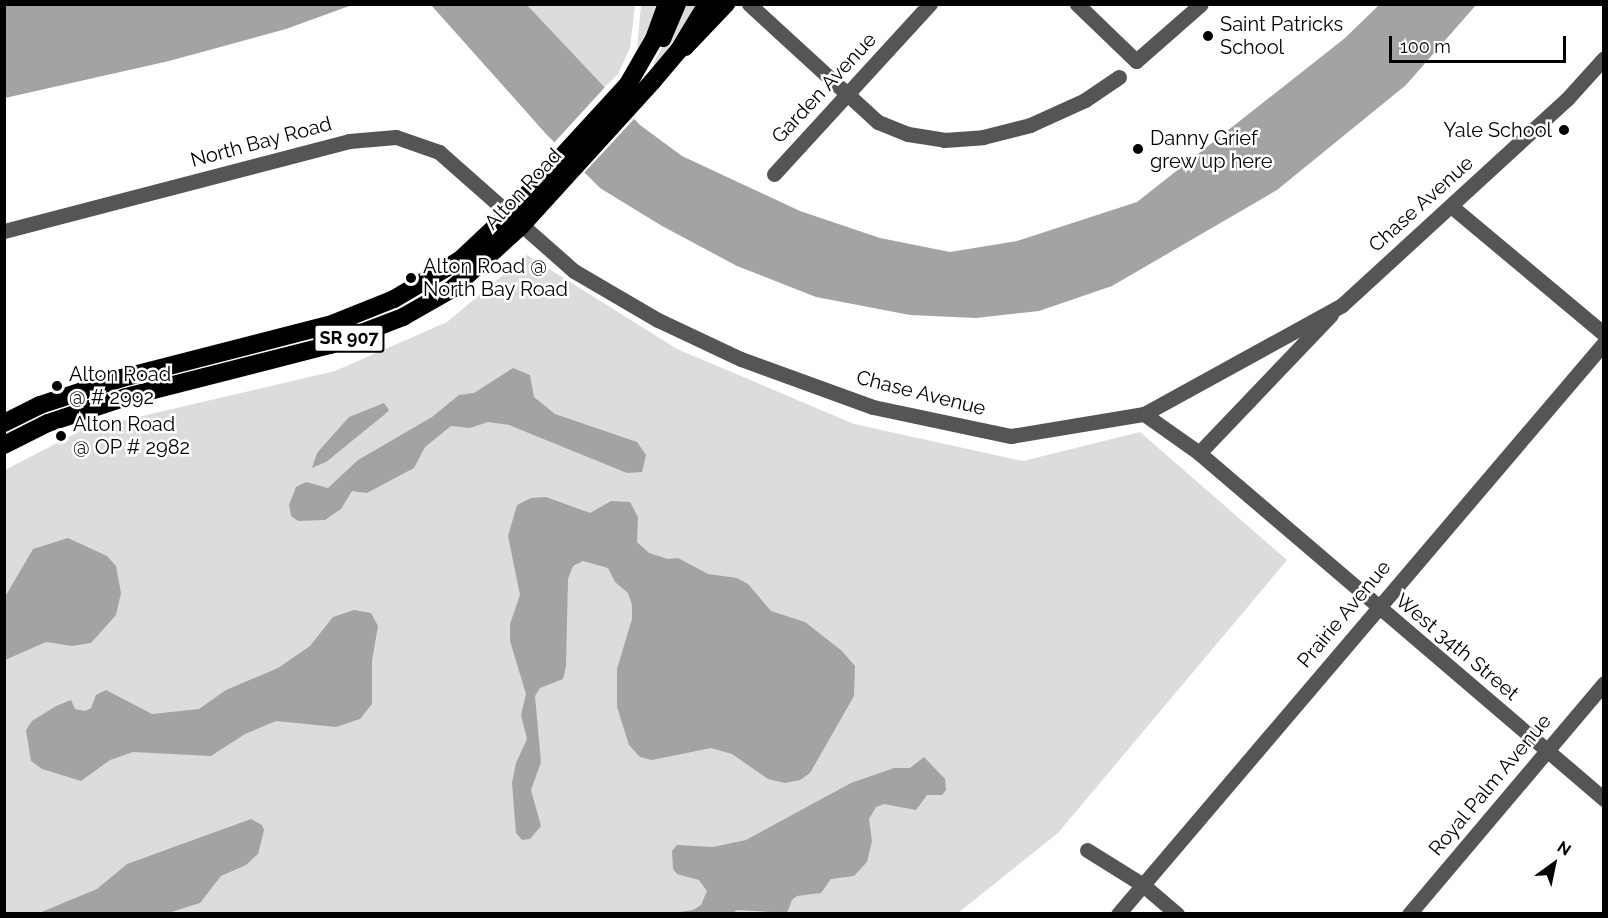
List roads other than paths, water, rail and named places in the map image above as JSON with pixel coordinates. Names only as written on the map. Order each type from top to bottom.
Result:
[{"type":"highway","points":[[634,89],[667,4]]},
{"type":"highway","name":"SR 907","points":[[669,62],[707,4]]},
{"type":"highway","name":"Alton Road","points":[[4,445],[48,423],[126,397],[330,345],[403,317],[473,274],[515,220],[634,89],[669,62]]},
{"type":"highway","name":"Alton Road","points":[[4,423],[40,405],[122,378],[328,326],[394,299],[459,260],[515,220]]},
{"type":"main road","name":"Alton Road","points":[[634,89],[669,24],[676,4]]},
{"type":"main road","name":"Alton Road","points":[[669,62],[727,4]]},
{"type":"street","points":[[749,4],[878,122],[908,134],[953,139],[983,137],[1030,125],[1085,100],[1119,77]]},
{"type":"street","name":"Garden Avenue","points":[[774,174],[930,4]]},
{"type":"street","points":[[1077,4],[1136,61],[1201,4]]},
{"type":"street","name":"Chase Avenue","points":[[1199,453],[1342,305],[1567,99],[1604,58]]},
{"type":"street","name":"North Bay Road","points":[[4,231],[349,141],[396,137],[439,152],[515,220]]},
{"type":"street","points":[[1451,206],[1604,334]]},
{"type":"street","name":"Chase Avenue","points":[[515,220],[574,271],[658,320],[741,359],[873,407],[1011,436],[1144,414],[1342,305]]},
{"type":"street","name":"Prairie Avenue","points":[[1118,914],[1604,343]]},
{"type":"street","name":"West 34th Street","points":[[1144,414],[1199,453],[1604,799]]},
{"type":"street","name":"Royal Palm Avenue","points":[[1409,914],[1604,683]]},
{"type":"street","points":[[1087,850],[1143,885],[1177,914]]},
{"type":"place","name":"Saint Patricks School","points":[[1208,36]]},
{"type":"place","name":"Yale School","points":[[1564,130]]},
{"type":"place","name":"Danny Grief grew up here","points":[[1138,149]]},
{"type":"place","name":"Alton Road @ North Bay Road","points":[[411,278]]},
{"type":"place","name":"Alton Road @ # 2992","points":[[57,386]]},
{"type":"place","name":"Alton Road @ OP # 2982","points":[[61,436]]}]
